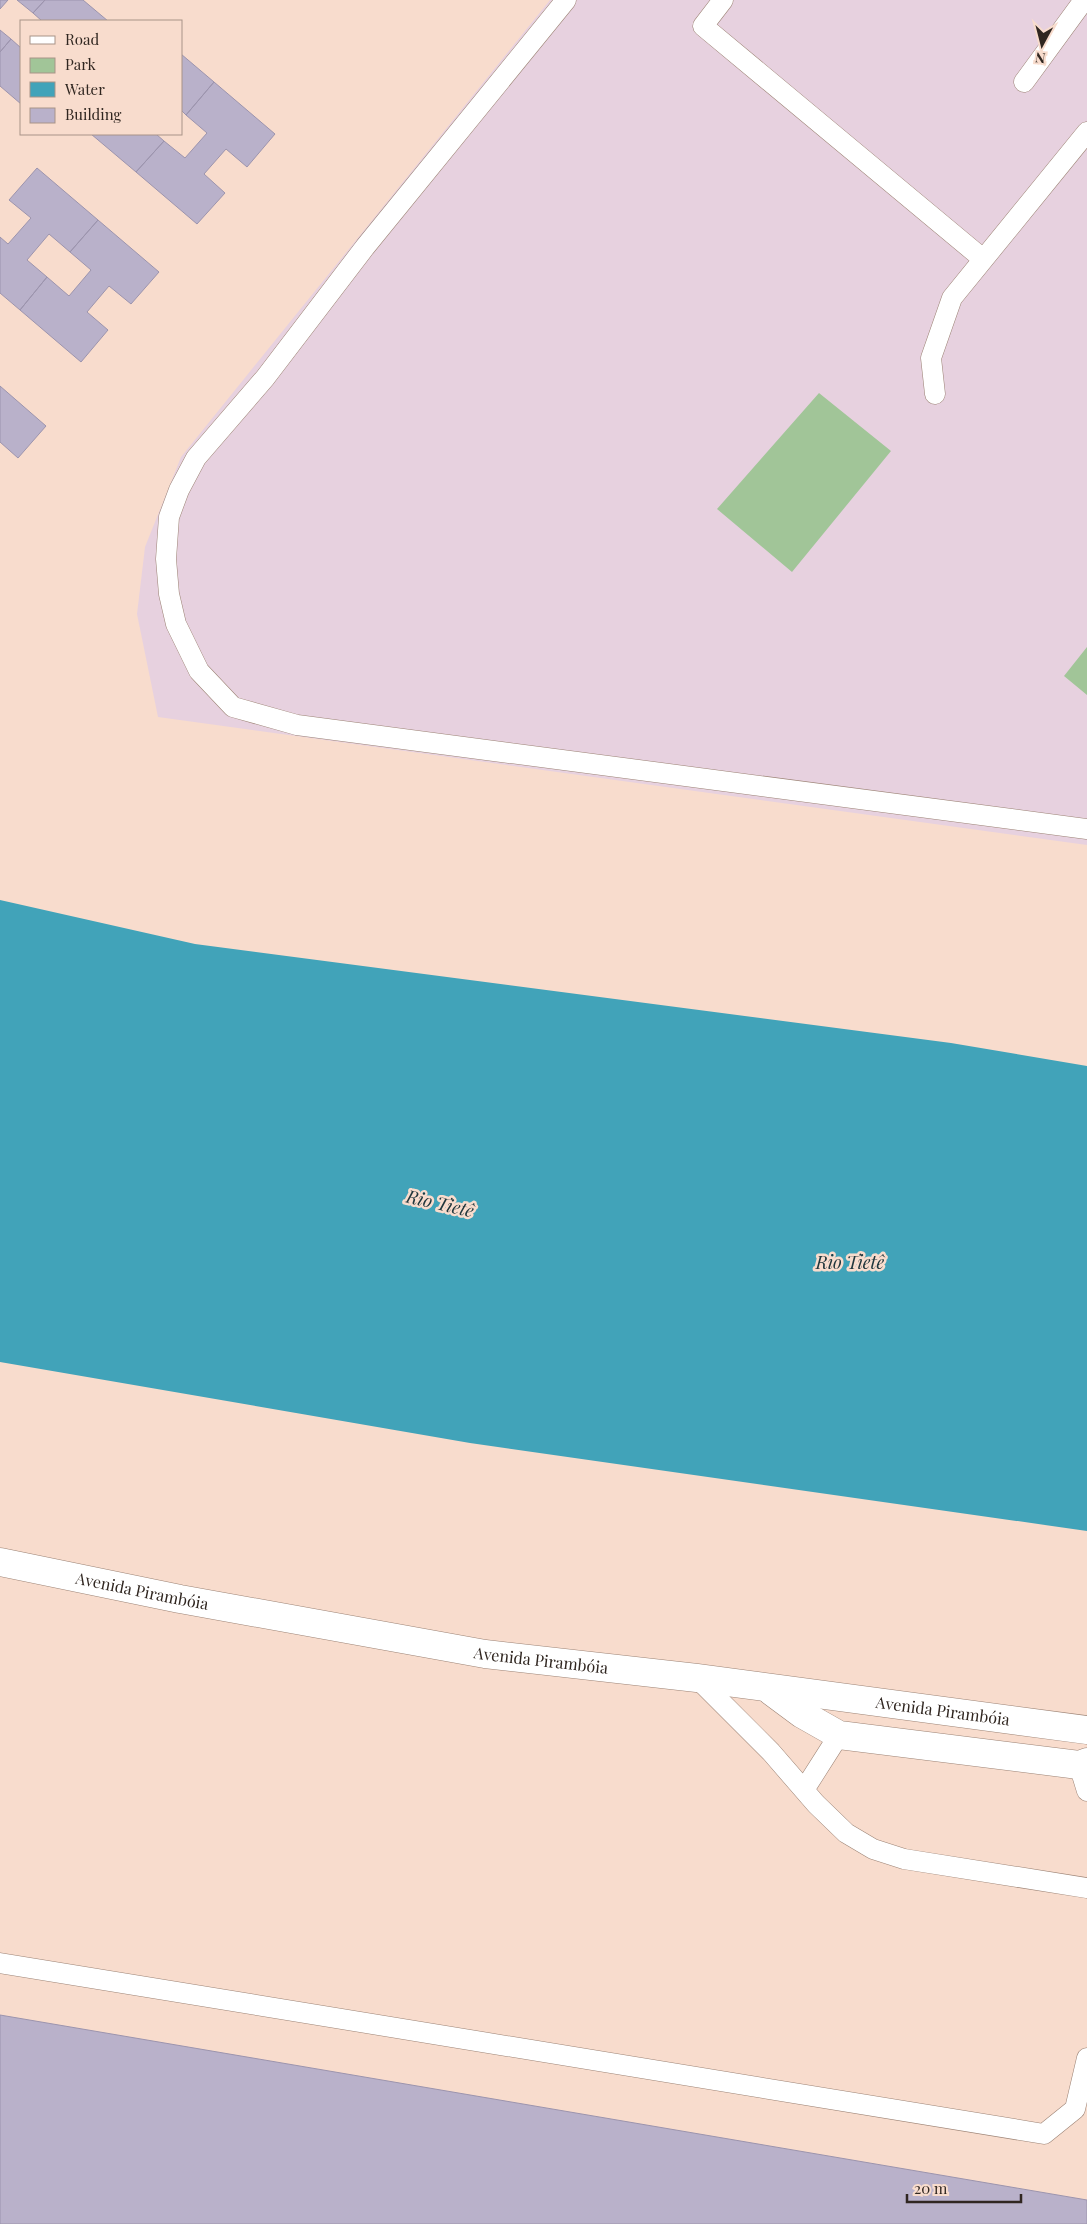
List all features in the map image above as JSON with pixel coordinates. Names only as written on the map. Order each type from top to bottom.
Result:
[{"type":"main road","name":"Avenida Pirambóia","points":[[0,1562],[180,1599],[485,1654],[697,1678],[767,1689],[1087,1730]]},
{"type":"main road","points":[[767,1689],[802,1714],[839,1735],[1083,1764]]},
{"type":"lane","points":[[566,0],[365,247],[265,378],[196,458],[179,490],[169,517],[166,560],[168,594],[176,624],[198,671],[233,707],[297,726],[1087,829]]},
{"type":"lane","points":[[723,0],[703,26],[984,259]]},
{"type":"lane","points":[[1024,82],[1084,0]]},
{"type":"lane","points":[[935,394],[931,358],[952,298],[1087,132]]},
{"type":"lane","points":[[697,1678],[771,1752],[804,1790],[846,1833],[873,1849],[904,1859],[1087,1888]]},
{"type":"lane","points":[[804,1790],[839,1735]]},
{"type":"lane","points":[[1083,1764],[1087,1791]]},
{"type":"lane","points":[[0,1963],[1044,2134],[1075,2109],[1087,2058]]},
{"type":"shaded area","points":[[550,0],[1087,0],[1087,845],[158,717],[137,614],[145,547],[181,457]]},
{"type":"green space","points":[[819,393],[891,451],[792,572],[717,509]]},
{"type":"green space","points":[[1087,647],[1087,695],[1064,676]]},
{"type":"water","name":"Rio Tietê","points":[[0,900],[195,944],[951,1043],[1087,1066],[1087,1531],[470,1443],[0,1362]]},
{"type":"building","points":[[0,0],[8,0],[0,9]]},
{"type":"building","points":[[17,0],[45,0],[33,13]]},
{"type":"building","points":[[45,0],[83,0],[107,20],[41,20],[33,13]]},
{"type":"building","points":[[0,30],[11,39],[0,52]]},
{"type":"building","points":[[11,39],[20,47],[20,103],[0,86],[0,52]]},
{"type":"building","points":[[182,55],[214,82],[186,115],[182,111]]},
{"type":"building","points":[[214,82],[275,134],[247,167],[226,149],[204,174],[225,193],[197,224],[136,172],[164,141],[185,158],[207,133],[186,115]]},
{"type":"building","points":[[92,135],[157,135],[164,141],[136,172]]},
{"type":"building","points":[[37,168],[98,220],[70,252],[49,234],[27,260],[47,277],[20,310],[0,293],[0,237],[8,244],[31,218],[9,200]]},
{"type":"building","points":[[98,220],[159,272],[131,304],[109,286],[87,312],[108,330],[81,362],[20,310],[47,277],[69,296],[91,270],[70,252]]},
{"type":"building","points":[[0,386],[46,426],[18,458],[0,442]]},
{"type":"building","points":[[0,2015],[1087,2200],[1087,2224],[0,2224]]}]
